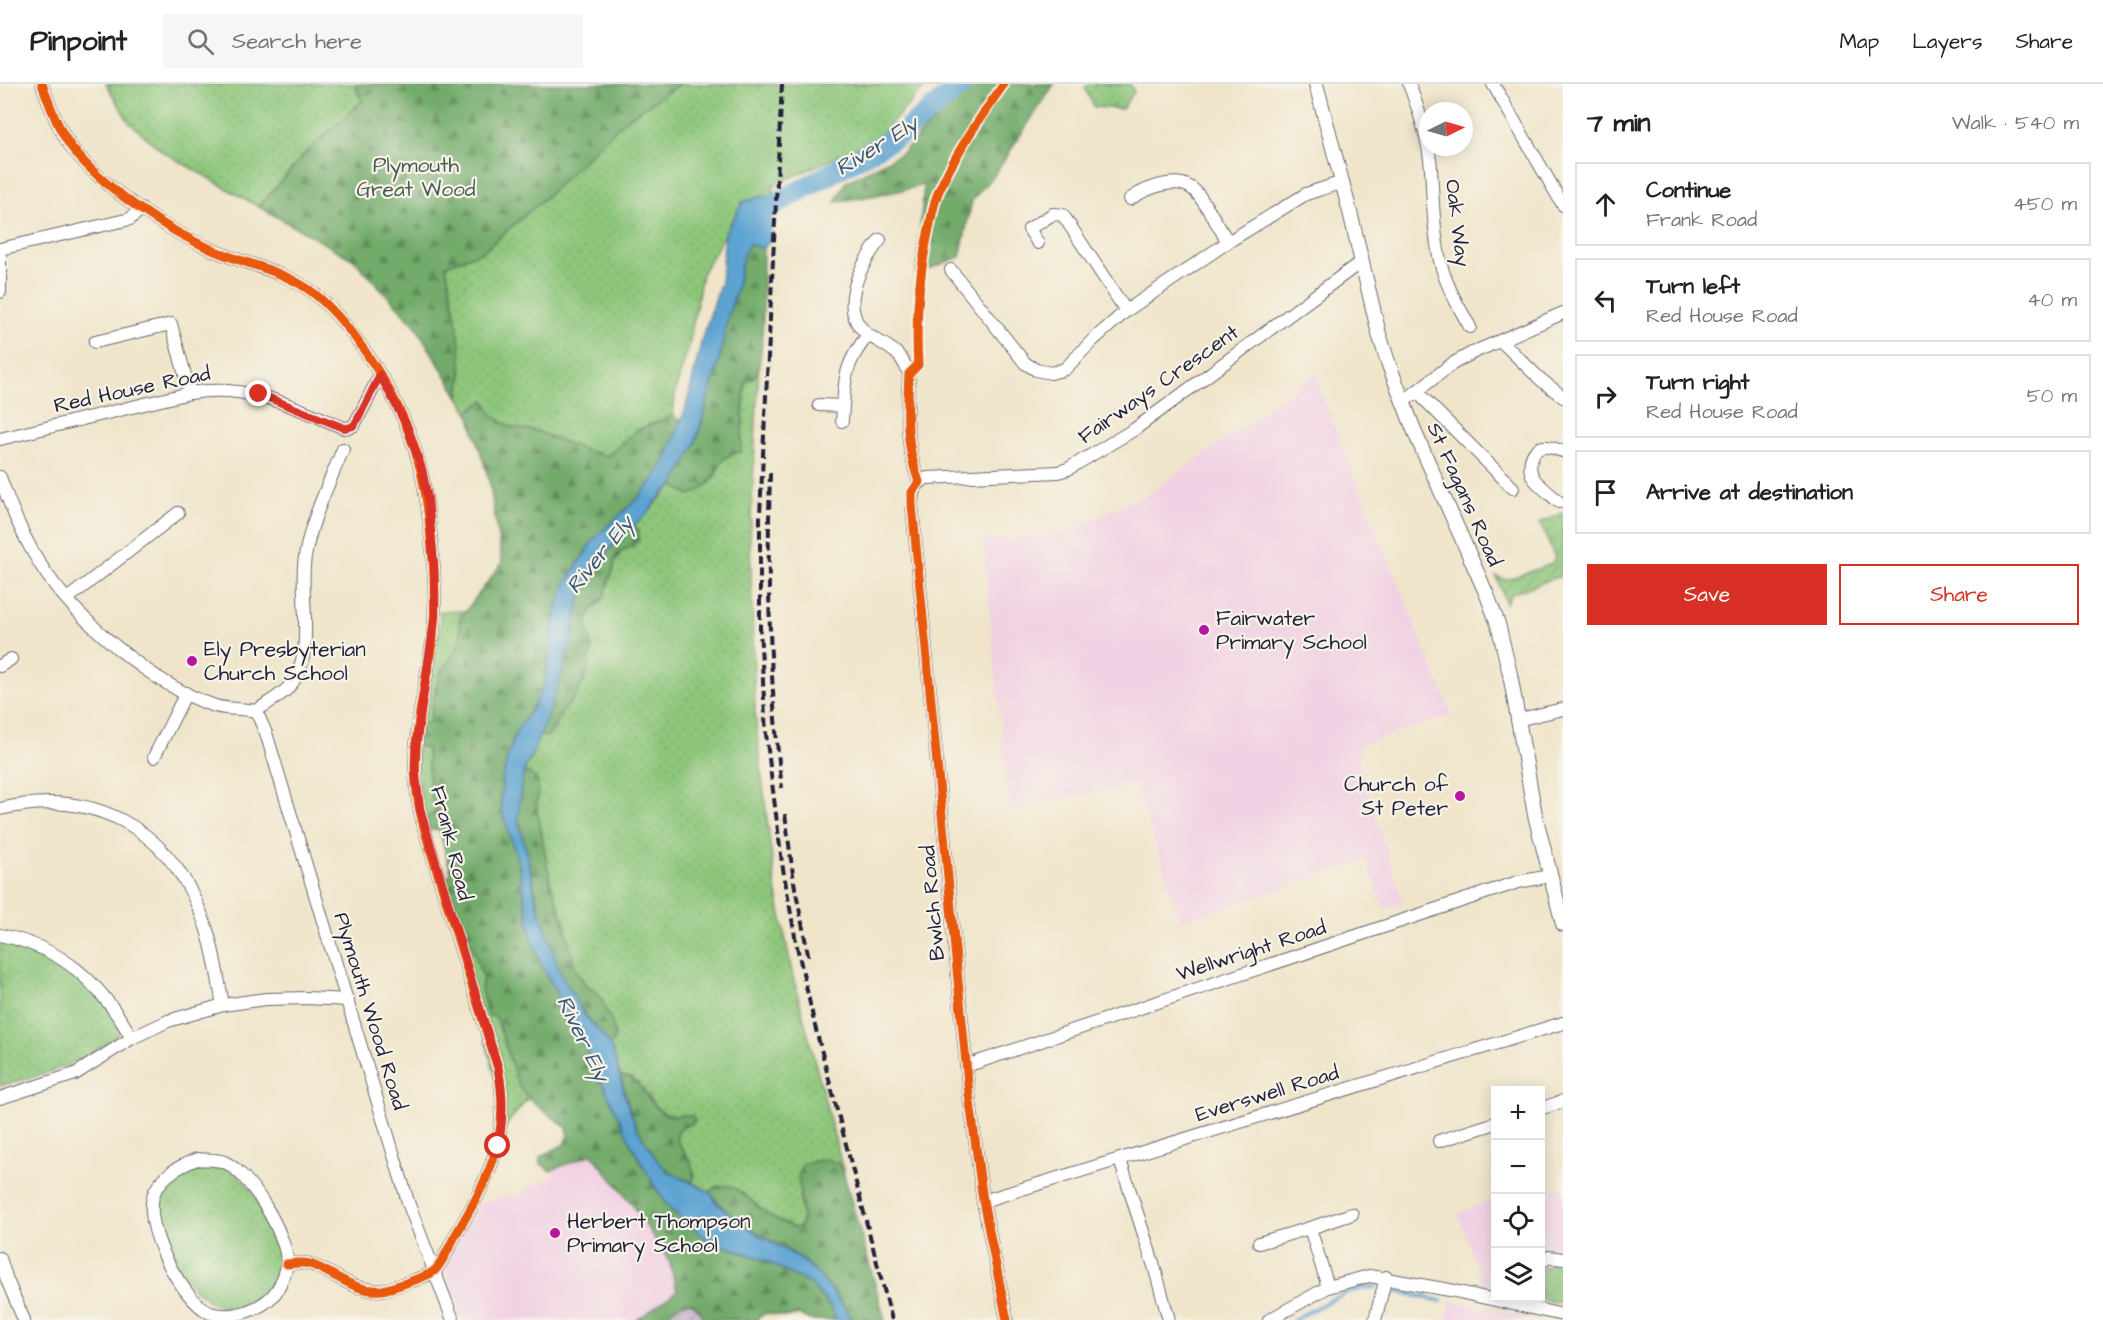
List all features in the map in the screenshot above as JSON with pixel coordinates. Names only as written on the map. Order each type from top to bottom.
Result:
[{"type":"street","name":"Frank Road","points":[[42,84],[59,126],[71,147],[100,176],[141,209],[181,235],[289,279],[308,289],[322,301],[340,320],[380,375],[407,426],[422,469],[428,498],[434,565],[435,615],[416,745],[415,769],[420,809],[501,1085],[501,1132],[493,1161],[472,1208],[434,1272]]},
{"type":"street","name":"St Fagans Road","points":[[1316,84],[1343,182],[1379,334],[1403,402],[1498,624],[1510,674],[1534,815],[1563,924]]},
{"type":"street","name":"Oak Way","points":[[1409,84],[1431,166],[1434,230],[1438,255],[1445,278],[1470,327]]},
{"type":"street","points":[[1493,84],[1563,206]]},
{"type":"street","points":[[951,270],[1026,363],[1036,370],[1051,373],[1065,369],[1092,340],[1126,311],[1228,242],[1306,194],[1343,182]]},
{"type":"street","points":[[1130,199],[1154,186],[1185,185],[1195,190],[1228,242]]},
{"type":"street","points":[[0,249],[130,219],[141,209]]},
{"type":"street","points":[[1038,243],[1029,229],[1053,214],[1063,215],[1126,311]]},
{"type":"street","points":[[880,240],[861,269],[853,298],[853,312],[868,335],[901,357],[909,374],[907,432],[912,463],[919,482]]},
{"type":"street","points":[[0,255],[0,291]]},
{"type":"street","name":"Fairways Crescent","points":[[919,482],[927,478],[1058,472],[1068,469],[1135,429],[1362,261]]},
{"type":"street","points":[[1403,402],[1452,364],[1563,313]]},
{"type":"street","points":[[95,342],[171,324],[190,393]]},
{"type":"street","points":[[842,421],[848,364],[868,335]]},
{"type":"street","points":[[1501,341],[1540,379],[1563,397]]},
{"type":"street","name":"Red House Road","points":[[0,439],[190,393],[218,389],[259,394],[349,428],[355,425],[369,392],[380,375]]},
{"type":"street","points":[[1417,392],[1513,488]]},
{"type":"street","points":[[819,405],[843,406]]},
{"type":"street","points":[[1560,502],[1535,481],[1531,475],[1530,466],[1539,448],[1546,446],[1563,451]]},
{"type":"street","points":[[0,477],[40,564],[67,599],[117,647],[151,673],[186,693],[219,707],[256,711],[286,689],[300,666],[305,651],[303,595],[305,558],[312,526],[344,449]]},
{"type":"street","name":"Bwlch Road","points":[[919,482],[912,492],[912,505],[966,1066],[983,1201],[1007,1320]]},
{"type":"street","points":[[67,599],[178,513]]},
{"type":"street","points":[[154,757],[186,693]]},
{"type":"street","points":[[1517,720],[1563,709]]},
{"type":"street","name":"Plymouth Wood Road","points":[[256,711],[266,733],[409,1205],[453,1320]]},
{"type":"street","points":[[0,809],[38,803],[67,804],[93,809],[121,819],[150,838],[178,868],[200,911],[215,962],[223,1005]]},
{"type":"street","name":"Wellwright Road","points":[[966,1066],[1518,882],[1550,876]]},
{"type":"street","points":[[0,936],[44,948],[74,967],[111,1005],[132,1038]]},
{"type":"street","points":[[0,1098],[75,1074],[132,1038],[168,1021],[223,1005],[266,999],[348,1000]]},
{"type":"street","name":"Everswell Road","points":[[983,1201],[1563,1023]]},
{"type":"street","points":[[1545,1107],[1563,1101]]},
{"type":"street","points":[[1439,1142],[1491,1125]]},
{"type":"street","points":[[197,1159],[224,1161],[253,1187],[270,1215],[284,1248],[287,1264],[278,1289],[268,1301],[254,1311],[230,1316],[211,1313],[194,1299],[162,1252],[153,1226],[151,1210],[154,1193],[175,1169],[197,1159]]},
{"type":"street","points":[[1120,1160],[1154,1266],[1168,1320]]},
{"type":"street","points":[[1259,1244],[1352,1214]]},
{"type":"street","points":[[1310,1228],[1328,1287]]},
{"type":"street","points":[[1545,1260],[1549,1257],[1563,1259]]},
{"type":"street","points":[[0,1258],[24,1320]]},
{"type":"street","points":[[287,1264],[309,1264],[358,1288],[372,1290],[385,1290],[434,1272]]},
{"type":"street","points":[[1269,1320],[1328,1287],[1369,1276],[1491,1296]]},
{"type":"street","points":[[1376,1320],[1386,1277]]},
{"type":"street","points":[[1521,1302],[1563,1315]]},
{"type":"shaded area","name":"Fairwater Primary School","points":[[1317,371],[1321,395],[1452,715],[1363,744],[1359,748],[1359,764],[1403,902],[1384,909],[1366,860],[1181,922],[1135,783],[1009,810],[983,541],[1068,532],[1154,490]]},
{"type":"shaded area","name":"Herbert Thompson Primary School","points":[[592,1155],[632,1204],[668,1261],[676,1291],[635,1320],[463,1320],[441,1265],[478,1204],[512,1194],[514,1198],[527,1193],[526,1189],[553,1177],[551,1171]]},
{"type":"shaded area","points":[[1563,1187],[1563,1248],[1545,1245],[1545,1188]]},
{"type":"shaded area","points":[[1491,1201],[1491,1287],[1482,1284],[1458,1213]]},
{"type":"shaded area","points":[[1450,1301],[1508,1313],[1538,1320],[1446,1320]]},
{"type":"shaded area","points":[[693,1302],[705,1320],[655,1320],[678,1304]]},
{"type":"green space","points":[[106,84],[355,84],[362,101],[306,152],[259,207],[163,152],[129,122]]},
{"type":"green space","name":"Plymouth Great Wood","points":[[355,84],[680,84],[626,119],[545,198],[482,252],[446,265],[460,346],[459,397],[415,325],[354,260],[259,207],[306,152],[362,101]]},
{"type":"green space","points":[[680,84],[927,84],[878,138],[774,185],[773,196],[743,202],[702,274],[689,346],[676,388],[673,415],[636,431],[608,456],[587,451],[536,431],[510,427],[493,416],[485,401],[468,411],[459,397],[462,374],[446,265],[482,252],[545,198],[626,119]]},
{"type":"green space","points":[[967,84],[1054,84],[995,174],[972,200],[960,257],[916,274],[924,185],[835,202],[846,182],[902,153]]},
{"type":"green space","points":[[1088,84],[1130,84],[1134,92],[1122,109],[1094,107],[1085,88]]},
{"type":"green space","points":[[749,244],[763,248],[762,333],[756,374],[745,383],[741,452],[725,458],[708,484],[690,495],[673,486],[699,434],[736,292],[743,255]]},
{"type":"green space","points":[[759,365],[750,538],[755,713],[775,883],[792,973],[844,1174],[836,1164],[827,1160],[816,1160],[803,1164],[799,1197],[803,1222],[799,1227],[793,1228],[715,1187],[710,1192],[692,1182],[695,1174],[676,1138],[680,1129],[695,1121],[692,1116],[671,1116],[664,1113],[658,1109],[640,1086],[628,1077],[621,1076],[610,1047],[615,1037],[612,1023],[598,993],[585,985],[575,967],[564,921],[550,881],[537,809],[538,782],[524,771],[539,736],[547,736],[554,729],[562,711],[571,702],[591,649],[587,625],[590,612],[613,572],[615,561],[622,550],[632,547],[639,531],[633,525],[673,486],[679,490],[692,492],[704,488],[717,472],[723,459],[729,454],[741,452],[745,383],[755,376]]},
{"type":"green space","points":[[485,400],[493,416],[510,427],[536,431],[587,451],[608,456],[636,431],[673,415],[680,421],[666,460],[654,479],[639,497],[593,540],[566,583],[557,605],[544,686],[516,732],[507,758],[502,783],[501,808],[518,860],[532,940],[541,963],[633,1147],[656,1188],[671,1210],[742,1253],[762,1259],[812,1285],[831,1308],[836,1320],[810,1320],[798,1314],[786,1317],[766,1313],[757,1320],[705,1320],[694,1304],[688,1302],[657,1319],[637,1320],[677,1291],[669,1261],[632,1204],[592,1154],[550,1171],[539,1162],[540,1157],[563,1145],[569,1136],[567,1128],[532,1102],[519,1087],[496,1017],[487,1015],[481,988],[483,978],[471,942],[456,930],[441,884],[451,873],[439,829],[425,830],[423,821],[435,812],[430,790],[427,749],[416,745],[418,727],[430,722],[438,680],[459,645],[459,620],[502,563],[489,480],[468,411]]},
{"type":"green space","points":[[1563,513],[1563,578],[1560,576],[1511,594],[1506,603],[1496,576],[1506,580],[1551,564],[1555,558],[1540,523]]},
{"type":"green space","points":[[633,525],[639,531],[639,539],[632,547],[622,550],[615,561],[604,598],[590,612],[587,625],[592,649],[585,680],[571,702],[562,711],[554,729],[547,736],[539,736],[572,639],[586,578],[618,539]]},
{"type":"green space","points":[[440,611],[466,611],[459,620],[459,645],[444,668],[436,687],[430,722],[418,727],[433,636],[440,635]]},
{"type":"green space","points":[[416,745],[427,749],[430,790],[435,812],[423,821]]},
{"type":"green space","points":[[524,771],[538,782],[537,809],[550,881],[564,921],[575,967],[585,985],[598,993],[612,1023],[615,1037],[610,1047],[572,996],[550,946],[519,825],[518,802]]},
{"type":"green space","points":[[456,930],[471,942],[483,978],[481,988],[496,1016],[519,1087],[528,1098],[501,1132],[503,1106]]},
{"type":"green space","points":[[0,941],[30,950],[69,970],[107,1005],[122,1030],[120,1033],[93,1052],[63,1067],[0,1086]]},
{"type":"green space","points":[[621,1076],[634,1081],[663,1113],[671,1116],[692,1116],[695,1121],[680,1129],[676,1138],[691,1164],[692,1182],[666,1170],[649,1151],[631,1114]]},
{"type":"green space","points":[[827,1159],[838,1163],[844,1175],[885,1320],[854,1320],[815,1271],[799,1257],[728,1212],[710,1192],[718,1187],[733,1188],[770,1216],[793,1228],[799,1227],[803,1221],[798,1173],[803,1164]]},
{"type":"green space","points":[[205,1163],[231,1170],[242,1180],[264,1210],[273,1228],[278,1246],[280,1264],[277,1280],[260,1298],[237,1310],[219,1307],[206,1299],[194,1287],[172,1258],[158,1228],[156,1208],[169,1181],[189,1166]]},
{"type":"green space","points":[[1551,1264],[1563,1266],[1563,1291],[1561,1300],[1557,1303],[1545,1300],[1545,1266]]},
{"type":"water","points":[[763,196],[773,196],[770,241],[763,248],[749,244],[743,255],[720,357],[694,447],[673,486],[663,493],[646,515],[618,539],[586,578],[559,682],[534,751],[524,771],[518,821],[536,900],[560,972],[585,1016],[603,1035],[613,1051],[627,1103],[637,1129],[658,1161],[667,1171],[710,1192],[718,1205],[756,1233],[799,1258],[819,1275],[854,1320],[836,1320],[831,1308],[812,1285],[762,1259],[708,1240],[671,1210],[633,1147],[541,963],[532,940],[518,860],[501,808],[502,783],[507,758],[516,732],[544,686],[557,605],[566,583],[593,540],[639,497],[666,460],[686,407],[702,339],[721,282],[725,233],[743,202]]},
{"type":"waterway","name":"River Ely","points":[[748,219],[900,135],[963,84]]},
{"type":"waterway","points":[[1294,1320],[1343,1295],[1375,1287]]},
{"type":"waterway","points":[[1391,1290],[1441,1301]]},
{"type":"railway","points":[[782,84],[760,514],[760,628],[766,734],[782,863],[796,942],[815,1026],[892,1320]]},
{"type":"railway","points":[[770,473],[770,630],[774,709],[782,788]]},
{"type":"railway","points":[[785,814],[794,882],[809,959]]},
{"type":"cycle path","points":[[42,84],[58,125],[67,141],[101,179],[138,207],[177,232],[215,251],[297,282],[332,310],[366,353],[402,414],[416,451],[425,488],[433,560],[435,615],[418,728],[416,784],[426,836],[498,1068],[502,1092],[499,1136],[494,1156],[478,1196],[442,1260],[431,1273],[382,1290],[372,1290],[354,1285],[310,1264],[287,1264]]},
{"type":"cycle path","points":[[1004,84],[960,151],[935,201],[921,277],[917,329],[918,365],[909,374],[908,416],[909,442],[919,482],[912,492],[912,505],[969,1094],[983,1201],[1007,1320]]},
{"type":"place","name":"Fairwater Primary School","points":[[1204,630]]},
{"type":"place","name":"Ely Presbyterian Church School","points":[[192,661]]},
{"type":"place","name":"Church of St Peter","points":[[1460,796]]},
{"type":"place","name":"Herbert Thompson Primary School","points":[[555,1233]]},
{"type":"route","points":[[259,394],[349,428],[355,425],[369,392],[380,375],[407,426],[422,469],[428,498],[434,565],[435,615],[416,745],[416,788],[448,909],[498,1068],[502,1106],[498,1146]]}]
